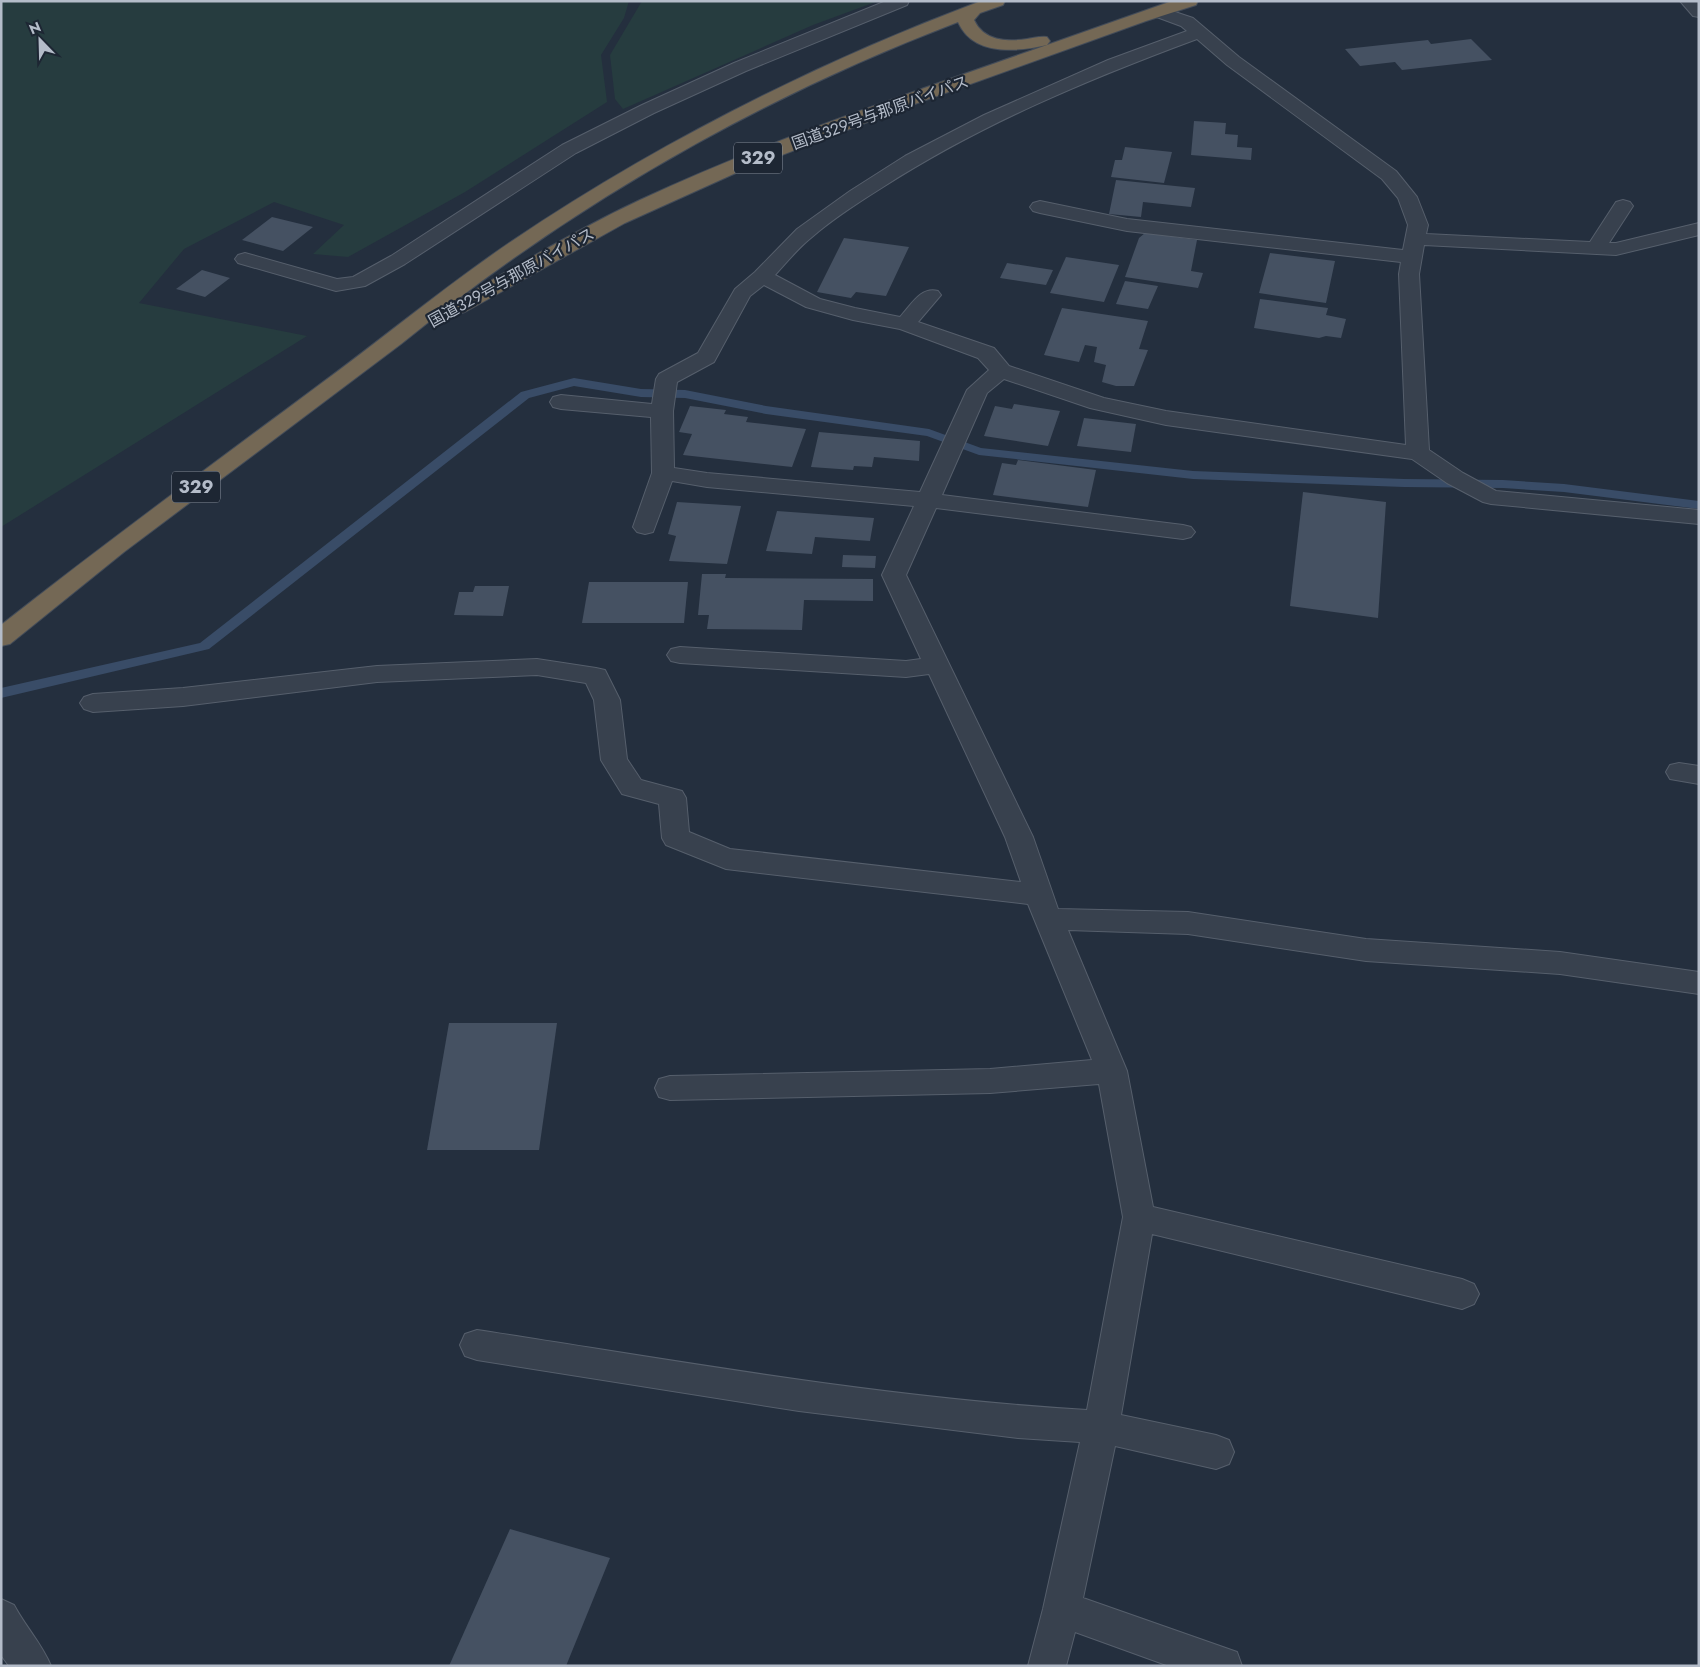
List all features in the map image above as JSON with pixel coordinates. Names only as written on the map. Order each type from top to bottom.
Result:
[{"type":"highway","name":"国道329号与那原バイパス","points":[[1,638],[116,547],[394,340],[437,302],[553,222],[654,160],[766,100],[872,52],[997,1]]},
{"type":"highway","name":"国道329号与那原バイパス","points":[[394,340],[459,308],[592,232],[672,192],[828,130],[1140,17],[1190,1]]},
{"type":"highway","points":[[974,10],[965,19],[967,26],[973,34],[985,41],[1004,45],[1028,45],[1082,29],[1140,17]]},
{"type":"street","points":[[245,259],[336,285],[358,282],[398,260],[569,149],[648,109],[740,67],[902,1]]},
{"type":"street","points":[[1688,1],[1699,12]]},
{"type":"street","points":[[1160,12],[1187,22],[1201,32],[1233,61],[1389,175],[1406,198],[1418,225],[1409,274],[1418,454]]},
{"type":"street","points":[[646,527],[663,473],[662,411],[667,379],[706,357],[742,293],[804,234],[857,195],[912,160],[990,120],[1114,64],[1201,32]]},
{"type":"street","points":[[1040,206],[1127,225],[1413,248],[1616,249],[1699,229]]},
{"type":"street","points":[[1595,249],[1623,206]]},
{"type":"street","points":[[762,276],[813,303],[853,314],[905,324],[986,353],[1001,371],[1098,403],[1166,418],[1418,454],[1455,478],[1491,497],[1699,517]]},
{"type":"street","points":[[905,324],[931,295]]},
{"type":"street","points":[[1001,371],[978,390],[894,575],[1019,838],[1044,907],[1112,1071],[1139,1216],[1101,1427],[1062,1609],[1047,1666]]},
{"type":"street","points":[[561,402],[662,411]]},
{"type":"street","points":[[663,473],[707,480],[928,500],[1183,532]]},
{"type":"street","points":[[680,655],[906,669],[937,665]]},
{"type":"street","points":[[93,703],[183,697],[377,674],[537,667],[596,676],[607,700],[614,760],[632,787],[672,798],[676,838],[726,859],[1044,907],[1188,923],[1366,950],[1560,963],[1699,982]]},
{"type":"street","points":[[670,1088],[990,1081],[1112,1071]]},
{"type":"street","points":[[1139,1216],[1462,1294]]},
{"type":"street","points":[[477,1345],[692,1380],[808,1396],[1018,1422],[1101,1427],[1216,1452]]},
{"type":"street","points":[[1062,1609],[1223,1666]]},
{"type":"street","points":[[4,1631],[32,1666]]},
{"type":"green space","points":[[1,1],[629,1],[624,18],[601,55],[607,102],[465,192],[348,257],[313,254],[344,225],[274,202],[184,249],[139,303],[307,336],[1,527]]},
{"type":"green space","points":[[642,1],[878,1],[813,25],[623,109],[615,99],[610,55]]},
{"type":"building","points":[[1471,39],[1492,60],[1402,70],[1395,62],[1360,66],[1345,49],[1428,40],[1431,44]]},
{"type":"building","points":[[1194,121],[1226,123],[1225,134],[1238,135],[1237,147],[1252,148],[1251,160],[1191,155]]},
{"type":"building","points":[[1125,147],[1172,152],[1164,183],[1111,177],[1115,160],[1122,160]]},
{"type":"building","points":[[1116,180],[1195,188],[1191,207],[1143,202],[1141,217],[1109,214]]},
{"type":"building","points":[[272,217],[313,227],[283,251],[242,240]]},
{"type":"building","points":[[1145,233],[1197,240],[1191,271],[1203,273],[1198,288],[1125,277],[1139,238]]},
{"type":"building","points":[[844,238],[909,247],[886,296],[856,292],[851,298],[817,292]]},
{"type":"building","points":[[1270,253],[1335,261],[1326,303],[1259,293]]},
{"type":"building","points":[[1066,257],[1119,265],[1104,302],[1050,293]]},
{"type":"building","points":[[1007,263],[1053,270],[1046,285],[1000,278]]},
{"type":"building","points":[[202,270],[230,278],[205,297],[176,289]]},
{"type":"building","points":[[1125,281],[1158,286],[1148,309],[1116,304]]},
{"type":"building","points":[[1260,299],[1328,308],[1326,315],[1346,319],[1341,338],[1326,336],[1319,338],[1254,328]]},
{"type":"building","points":[[1062,308],[1148,321],[1139,349],[1148,350],[1134,386],[1116,386],[1102,382],[1106,365],[1094,362],[1097,347],[1085,345],[1079,362],[1044,355]]},
{"type":"building","points":[[1014,404],[1060,411],[1048,446],[984,436],[995,406],[1012,409]]},
{"type":"building","points":[[690,406],[726,410],[724,414],[748,417],[746,422],[806,429],[792,467],[683,455],[692,434],[679,432]]},
{"type":"building","points":[[1084,418],[1136,424],[1131,452],[1077,446]]},
{"type":"building","points":[[819,432],[920,441],[919,461],[874,457],[872,467],[854,466],[853,470],[811,467]]},
{"type":"building","points":[[1018,460],[1096,470],[1088,507],[993,495],[1002,463],[1016,465]]},
{"type":"building","points":[[1303,492],[1386,502],[1378,618],[1290,606]]},
{"type":"building","points":[[677,502],[741,506],[727,564],[669,561],[676,536],[668,534]]},
{"type":"building","points":[[777,511],[874,518],[870,541],[815,537],[812,554],[766,551]]},
{"type":"building","points":[[843,555],[876,556],[875,568],[842,567]]},
{"type":"building","points":[[702,574],[726,574],[725,578],[873,579],[873,601],[804,600],[802,630],[707,629],[709,615],[698,615]]},
{"type":"building","points":[[589,582],[688,582],[684,623],[582,623]]},
{"type":"building","points":[[475,586],[509,586],[503,616],[454,615],[459,592],[473,592]]},
{"type":"building","points":[[449,1023],[557,1023],[539,1150],[427,1150]]},
{"type":"building","points":[[510,1529],[610,1558],[566,1666],[449,1666]]},
{"type":"waterway","points":[[1,693],[204,646],[525,395],[574,382],[641,393],[685,394],[766,410],[929,433],[979,451],[1193,475],[1404,483],[1503,484],[1564,488],[1699,505]]}]
